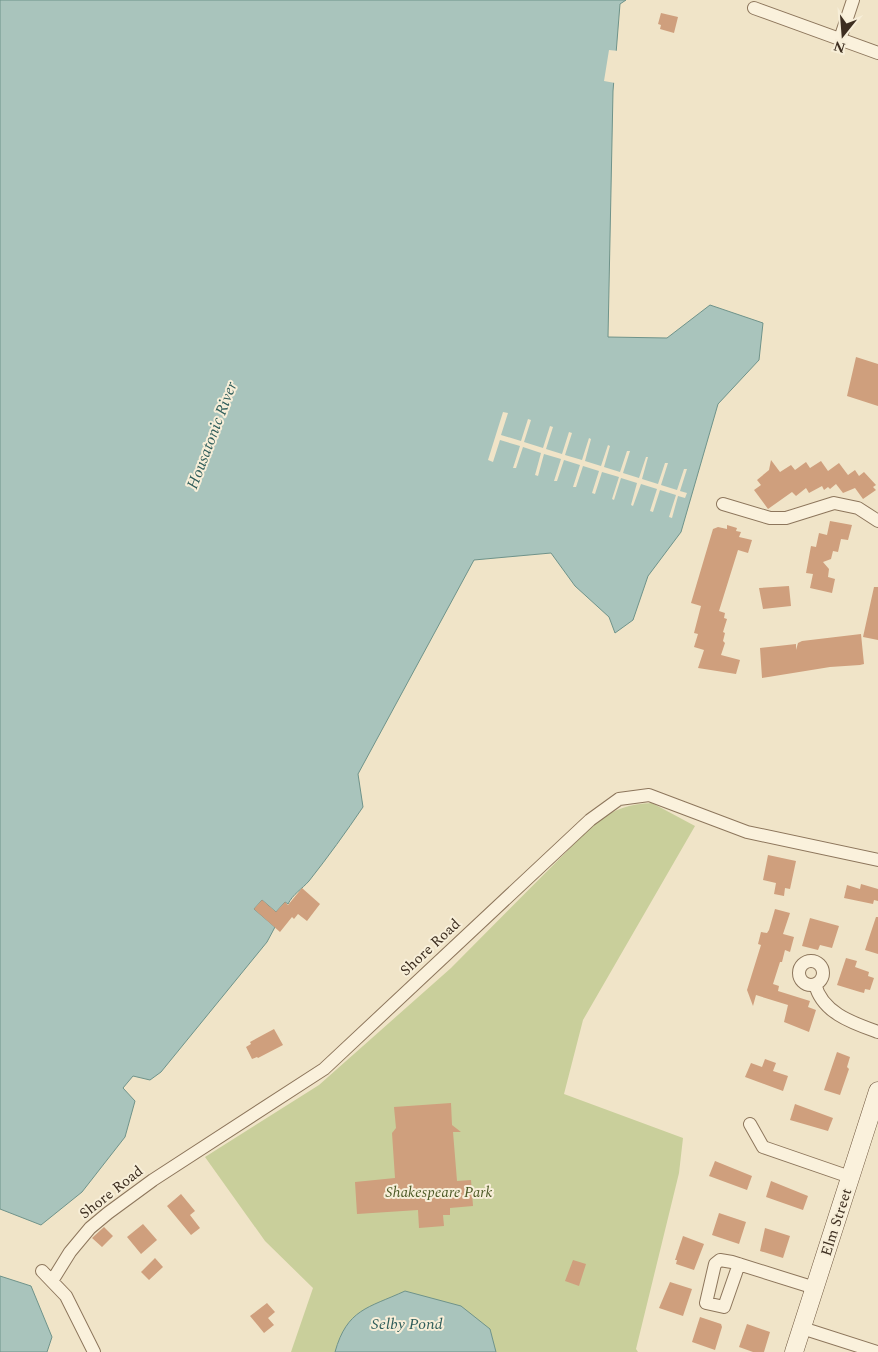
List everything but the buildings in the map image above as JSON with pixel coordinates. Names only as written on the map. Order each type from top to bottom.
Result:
[{"type":"street","points":[[840,39],[853,0]]},
{"type":"street","points":[[754,8],[878,53]]},
{"type":"street","points":[[723,504],[770,518],[786,518],[834,503],[858,508],[878,521]]},
{"type":"street","name":"Shore Road","points":[[52,1281],[70,1252],[90,1228],[153,1180],[324,1069],[590,820],[619,799],[649,795],[747,832],[878,860]]},
{"type":"street","points":[[815,984],[820,998],[829,1009],[843,1018],[878,1032]]},
{"type":"street","name":"Elm Street","points":[[794,1352],[878,1091]]},
{"type":"street","points":[[750,1124],[763,1147],[850,1177]]},
{"type":"street","points":[[739,1264],[815,1288]]},
{"type":"street","points":[[42,1271],[66,1296],[94,1352]]},
{"type":"street","points":[[802,1328],[877,1352]]},
{"type":"green space","name":"Shakespeare Park","points":[[652,803],[695,826],[583,1020],[564,1094],[683,1138],[679,1173],[636,1349],[638,1352],[291,1352],[313,1288],[265,1241],[205,1157],[319,1085],[451,968],[596,822],[622,808]]},
{"type":"water","name":"Housatonic River","points":[[0,0],[626,0],[620,4],[613,91],[608,337],[667,338],[710,305],[763,323],[759,360],[718,404],[681,532],[648,576],[633,620],[615,633],[609,617],[575,586],[551,553],[474,560],[358,774],[363,807],[316,872],[292,897],[288,904],[285,902],[276,912],[262,900],[254,909],[275,927],[267,942],[161,1072],[150,1080],[133,1076],[123,1088],[135,1101],[125,1137],[82,1192],[41,1225],[0,1209]]},
{"type":"water","points":[[0,1276],[31,1286],[52,1337],[47,1352],[0,1352]]},
{"type":"water","name":"Selby Pond","points":[[405,1291],[461,1306],[490,1329],[496,1352],[335,1352],[340,1338],[353,1318],[370,1306]]},
{"type":"pier","points":[[609,50],[619,51],[615,83],[604,81]]},
{"type":"pier","points":[[503,412],[508,413],[501,435],[521,441],[528,419],[531,420],[524,442],[543,448],[550,426],[553,427],[546,449],[562,454],[569,432],[572,433],[565,455],[582,460],[589,438],[591,439],[585,461],[601,466],[608,445],[610,446],[604,467],[620,472],[627,451],[630,451],[623,473],[639,478],[646,457],[648,457],[642,479],[658,484],[665,463],[668,463],[661,485],[677,490],[684,469],[687,469],[680,491],[687,493],[685,498],[678,496],[672,518],[669,517],[676,495],[660,490],[653,512],[650,511],[657,489],[641,484],[633,506],[631,505],[637,483],[621,478],[614,500],[612,499],[619,477],[602,472],[595,494],[592,493],[599,471],[583,466],[576,487],[573,487],[580,465],[564,460],[557,481],[554,481],[561,459],[544,454],[538,476],[535,475],[541,453],[523,447],[516,468],[513,468],[520,446],[500,440],[493,462],[488,460]]}]
